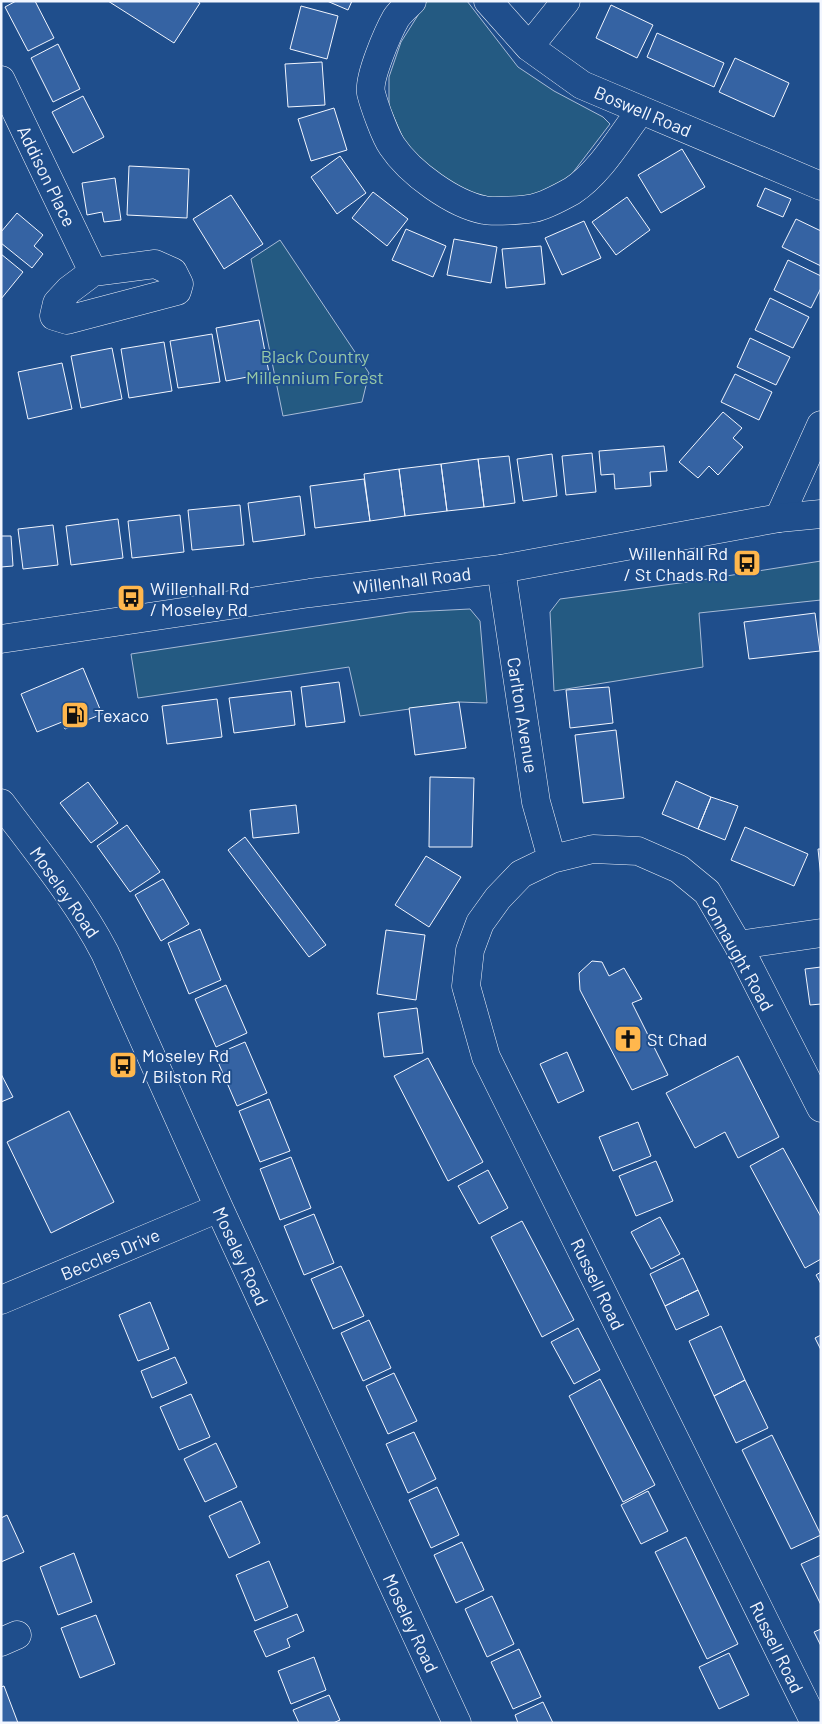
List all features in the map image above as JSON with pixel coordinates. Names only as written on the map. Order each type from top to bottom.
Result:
[{"type":"street","points":[[412,1],[397,16],[383,46],[374,74],[371,92],[392,146],[430,184],[458,201],[485,210],[534,208],[572,191],[594,172],[641,110]]},
{"type":"street","name":"Boswell Road","points":[[488,1],[529,47],[582,85],[821,186]]},
{"type":"street","points":[[529,47],[566,1]]},
{"type":"street","name":"Addison Place","points":[[1,80],[93,272]]},
{"type":"street","points":[[779,518],[821,425]]},
{"type":"street","name":"Willenhall Road","points":[[1,639],[310,593],[501,569],[779,518],[821,514]]},
{"type":"street","name":"Carlton Avenue","points":[[501,569],[536,802],[552,859]]},
{"type":"street","name":"Moseley Road","points":[[1,803],[53,873],[98,940],[219,1208],[457,1723]]},
{"type":"street","name":"Connaught Road","points":[[552,859],[593,849],[638,851],[679,869],[707,892],[738,945],[821,1108]]},
{"type":"street","name":"Russell Road","points":[[552,859],[520,874],[498,898],[480,922],[470,950],[466,986],[486,1057],[815,1723]]},
{"type":"street","points":[[738,945],[821,933]]},
{"type":"street","name":"Beccles Drive","points":[[1,1300],[219,1208]]},
{"type":"green space","points":[[427,1],[467,1],[518,67],[554,91],[603,117],[610,124],[565,183],[524,201],[481,198],[445,186],[406,145],[389,106],[389,77],[401,42]]},
{"type":"green space","name":"Black Country Millennium Forest","points":[[280,240],[369,373],[362,402],[283,416],[251,259]]},
{"type":"green space","points":[[821,561],[821,600],[699,613],[703,667],[554,691],[550,612],[560,599],[695,581]]},
{"type":"green space","points":[[470,609],[480,621],[487,703],[459,702],[360,716],[349,667],[138,698],[131,654],[409,612]]},
{"type":"building","points":[[16,1],[35,1],[54,38],[28,51],[5,7]]},
{"type":"building","points":[[108,1],[196,1],[200,3],[174,43]]},
{"type":"building","points":[[327,1],[352,1],[348,10]]},
{"type":"building","points":[[611,5],[653,25],[637,58],[596,38]]},
{"type":"building","points":[[301,6],[338,16],[327,59],[290,49]]},
{"type":"building","points":[[657,33],[724,63],[714,87],[647,57]]},
{"type":"building","points":[[58,44],[80,89],[53,102],[31,58]]},
{"type":"building","points":[[735,58],[789,83],[774,117],[719,92]]},
{"type":"building","points":[[322,62],[325,105],[288,107],[285,64]]},
{"type":"building","points":[[83,96],[104,137],[73,153],[52,112]]},
{"type":"building","points":[[334,108],[347,150],[311,161],[298,119]]},
{"type":"building","points":[[682,149],[705,187],[661,213],[638,175]]},
{"type":"building","points":[[340,156],[366,193],[337,214],[311,177]]},
{"type":"building","points":[[129,166],[189,169],[187,218],[127,215]]},
{"type":"building","points":[[115,178],[121,220],[104,222],[102,212],[87,215],[82,183]]},
{"type":"building","points":[[765,188],[791,199],[783,217],[757,206]]},
{"type":"building","points":[[373,192],[408,219],[387,246],[352,218]]},
{"type":"building","points":[[231,195],[263,244],[224,269],[193,219]]},
{"type":"building","points":[[627,197],[650,230],[616,255],[592,222]]},
{"type":"building","points":[[17,213],[43,235],[34,246],[43,254],[32,268],[1,243],[1,232]]},
{"type":"building","points":[[796,219],[821,231],[821,266],[782,247]]},
{"type":"building","points":[[584,221],[601,258],[562,275],[545,238]]},
{"type":"building","points":[[406,229],[446,246],[433,277],[392,260]]},
{"type":"building","points":[[454,239],[497,247],[491,283],[447,275]]},
{"type":"building","points":[[541,246],[545,284],[506,288],[502,249]]},
{"type":"building","points":[[1,254],[23,272],[1,299]]},
{"type":"building","points":[[788,260],[821,276],[821,288],[811,308],[774,290]]},
{"type":"building","points":[[770,298],[809,317],[793,348],[755,330]]},
{"type":"building","points":[[259,320],[269,373],[226,381],[216,328]]},
{"type":"building","points":[[212,334],[220,382],[178,388],[170,341]]},
{"type":"building","points":[[750,338],[790,357],[776,385],[737,367]]},
{"type":"building","points":[[164,342],[172,391],[129,398],[121,349]]},
{"type":"building","points":[[112,348],[122,399],[81,408],[71,356]]},
{"type":"building","points":[[62,363],[72,409],[28,419],[18,372]]},
{"type":"building","points":[[735,374],[772,392],[759,420],[721,402]]},
{"type":"building","points":[[723,412],[742,428],[733,438],[743,447],[718,475],[709,466],[698,478],[679,462]]},
{"type":"building","points":[[664,446],[667,471],[650,472],[651,486],[615,489],[614,474],[601,475],[599,451]]},
{"type":"building","points":[[592,453],[596,492],[566,495],[562,456]]},
{"type":"building","points":[[552,454],[557,496],[523,501],[517,459]]},
{"type":"building","points":[[509,456],[515,503],[484,507],[478,459]]},
{"type":"building","points":[[478,459],[484,507],[447,511],[441,464]]},
{"type":"building","points":[[441,464],[447,511],[405,516],[399,469]]},
{"type":"building","points":[[399,469],[405,516],[370,521],[364,474]]},
{"type":"building","points":[[364,479],[370,521],[315,528],[310,486]]},
{"type":"building","points":[[300,496],[305,535],[253,542],[248,503]]},
{"type":"building","points":[[240,505],[244,545],[192,550],[188,510]]},
{"type":"building","points":[[180,515],[184,552],[132,558],[128,521]]},
{"type":"building","points":[[118,519],[123,558],[71,565],[66,526]]},
{"type":"building","points":[[53,525],[58,565],[23,569],[18,529]]},
{"type":"building","points":[[1,536],[11,536],[13,566],[1,567]]},
{"type":"building","points":[[815,613],[820,651],[749,659],[744,622]]},
{"type":"building","points":[[83,668],[102,714],[65,729],[62,722],[37,732],[21,694]]},
{"type":"building","points":[[339,682],[345,722],[306,727],[301,687]]},
{"type":"building","points":[[609,687],[613,723],[570,728],[566,690]]},
{"type":"building","points":[[291,691],[295,725],[234,733],[229,698]]},
{"type":"building","points":[[217,699],[222,737],[167,744],[162,706]]},
{"type":"building","points":[[459,702],[466,748],[415,755],[409,708]]},
{"type":"building","points":[[616,730],[624,798],[583,803],[575,735]]},
{"type":"building","points":[[430,777],[474,778],[472,847],[429,847]]},
{"type":"building","points":[[676,781],[711,797],[698,829],[662,814]]},
{"type":"building","points":[[88,782],[118,823],[91,843],[60,803]]},
{"type":"building","points":[[711,797],[738,806],[725,840],[698,829]]},
{"type":"building","points":[[296,805],[299,833],[253,838],[250,810]]},
{"type":"building","points":[[127,825],[160,872],[130,892],[97,846]]},
{"type":"building","points":[[745,827],[808,854],[794,886],[731,860]]},
{"type":"building","points":[[245,837],[326,945],[309,957],[228,850]]},
{"type":"building","points":[[818,849],[821,849],[821,878]]},
{"type":"building","points":[[426,856],[461,877],[429,927],[395,905]]},
{"type":"building","points":[[163,879],[189,924],[161,941],[135,895]]},
{"type":"building","points":[[200,929],[221,980],[189,994],[168,943]]},
{"type":"building","points":[[386,930],[425,935],[416,1000],[377,994]]},
{"type":"building","name":"St Chad","points":[[592,961],[602,962],[609,976],[624,968],[642,999],[632,1003],[668,1075],[632,1090],[580,990],[579,973]]},
{"type":"building","points":[[821,967],[821,1004],[810,1005],[805,969]]},
{"type":"building","points":[[226,985],[247,1033],[216,1047],[195,999]]},
{"type":"building","points":[[417,1008],[423,1053],[384,1057],[378,1013]]},
{"type":"building","points":[[245,1042],[267,1093],[237,1106],[215,1055]]},
{"type":"building","points":[[567,1052],[584,1091],[558,1103],[540,1064]]},
{"type":"building","points":[[738,1056],[779,1137],[738,1158],[725,1132],[695,1148],[666,1093]]},
{"type":"building","points":[[428,1058],[483,1162],[448,1181],[394,1076]]},
{"type":"building","points":[[1,1074],[13,1097],[1,1102]]},
{"type":"building","points":[[269,1099],[290,1151],[260,1162],[239,1111]]},
{"type":"building","points":[[69,1111],[114,1202],[51,1233],[7,1142]]},
{"type":"building","points":[[638,1122],[651,1156],[613,1171],[599,1137]]},
{"type":"building","points":[[783,1148],[821,1217],[821,1259],[805,1268],[750,1166]]},
{"type":"building","points":[[291,1157],[311,1208],[280,1220],[260,1169]]},
{"type":"building","points":[[656,1161],[673,1201],[636,1216],[619,1176]]},
{"type":"building","points":[[488,1170],[508,1208],[479,1224],[458,1186]]},
{"type":"building","points":[[314,1214],[334,1263],[304,1275],[284,1226]]},
{"type":"building","points":[[660,1217],[680,1254],[651,1269],[631,1232]]},
{"type":"building","points":[[522,1221],[574,1320],[542,1337],[491,1237]]},
{"type":"building","points":[[683,1258],[698,1290],[665,1306],[650,1274]]},
{"type":"building","points":[[341,1266],[364,1316],[333,1329],[311,1279]]},
{"type":"building","points":[[821,1272],[821,1284],[816,1275]]},
{"type":"building","points":[[698,1290],[709,1315],[676,1330],[665,1306]]},
{"type":"building","points":[[150,1302],[169,1349],[138,1361],[119,1315]]},
{"type":"building","points":[[369,1320],[391,1368],[363,1381],[341,1333]]},
{"type":"building","points":[[721,1326],[745,1380],[714,1396],[689,1341]]},
{"type":"building","points":[[578,1328],[600,1370],[574,1384],[551,1342]]},
{"type":"building","points":[[821,1335],[821,1350],[815,1338]]},
{"type":"building","points":[[175,1357],[187,1383],[152,1398],[141,1371]]},
{"type":"building","points":[[394,1373],[417,1421],[388,1434],[366,1386]]},
{"type":"building","points":[[600,1379],[655,1485],[623,1502],[569,1396]]},
{"type":"building","points":[[745,1380],[768,1428],[736,1443],[714,1396]]},
{"type":"building","points":[[191,1394],[210,1437],[179,1450],[160,1407]]},
{"type":"building","points":[[414,1432],[436,1479],[408,1493],[386,1444]]},
{"type":"building","points":[[772,1435],[821,1535],[791,1549],[742,1450]]},
{"type":"building","points":[[216,1443],[237,1487],[205,1502],[184,1459]]},
{"type":"building","points":[[437,1487],[459,1535],[431,1548],[409,1500]]},
{"type":"building","points":[[648,1491],[668,1531],[641,1544],[621,1505]]},
{"type":"building","points":[[241,1501],[260,1543],[229,1558],[209,1516]]},
{"type":"building","points":[[7,1515],[24,1552],[1,1562],[1,1518]]},
{"type":"building","points":[[686,1537],[738,1644],[707,1659],[655,1552]]},
{"type":"building","points":[[462,1542],[484,1590],[456,1603],[434,1555]]},
{"type":"building","points":[[74,1553],[92,1602],[58,1615],[40,1567]]},
{"type":"building","points":[[821,1555],[821,1605],[801,1564]]},
{"type":"building","points":[[269,1561],[288,1607],[255,1621],[236,1575]]},
{"type":"building","points":[[492,1596],[514,1644],[487,1657],[465,1609]]},
{"type":"building","points":[[297,1614],[304,1631],[287,1639],[290,1647],[266,1657],[254,1631]]},
{"type":"building","points":[[96,1615],[115,1664],[80,1678],[61,1628]]},
{"type":"building","points":[[821,1629],[821,1646],[814,1632]]},
{"type":"building","points":[[519,1649],[541,1697],[513,1709],[491,1662]]},
{"type":"building","points":[[729,1653],[749,1695],[719,1709],[699,1667]]},
{"type":"building","points":[[314,1657],[326,1690],[291,1704],[278,1671]]},
{"type":"building","points":[[4,1686],[18,1723],[1,1723],[1,1687]]},
{"type":"building","points":[[329,1695],[340,1720],[333,1723],[299,1723],[293,1710]]},
{"type":"building","points":[[543,1702],[553,1723],[518,1723],[515,1715]]},
{"type":"place","name":"Willenhall Rd / St Chads Rd","points":[[747,563]]},
{"type":"place","name":"Willenhall Rd / Moseley Rd","points":[[131,598]]},
{"type":"place","name":"Texaco","points":[[75,715]]},
{"type":"place","name":"St Chad","points":[[628,1039]]},
{"type":"place","name":"Moseley Rd / Bilston Rd","points":[[123,1065]]}]
